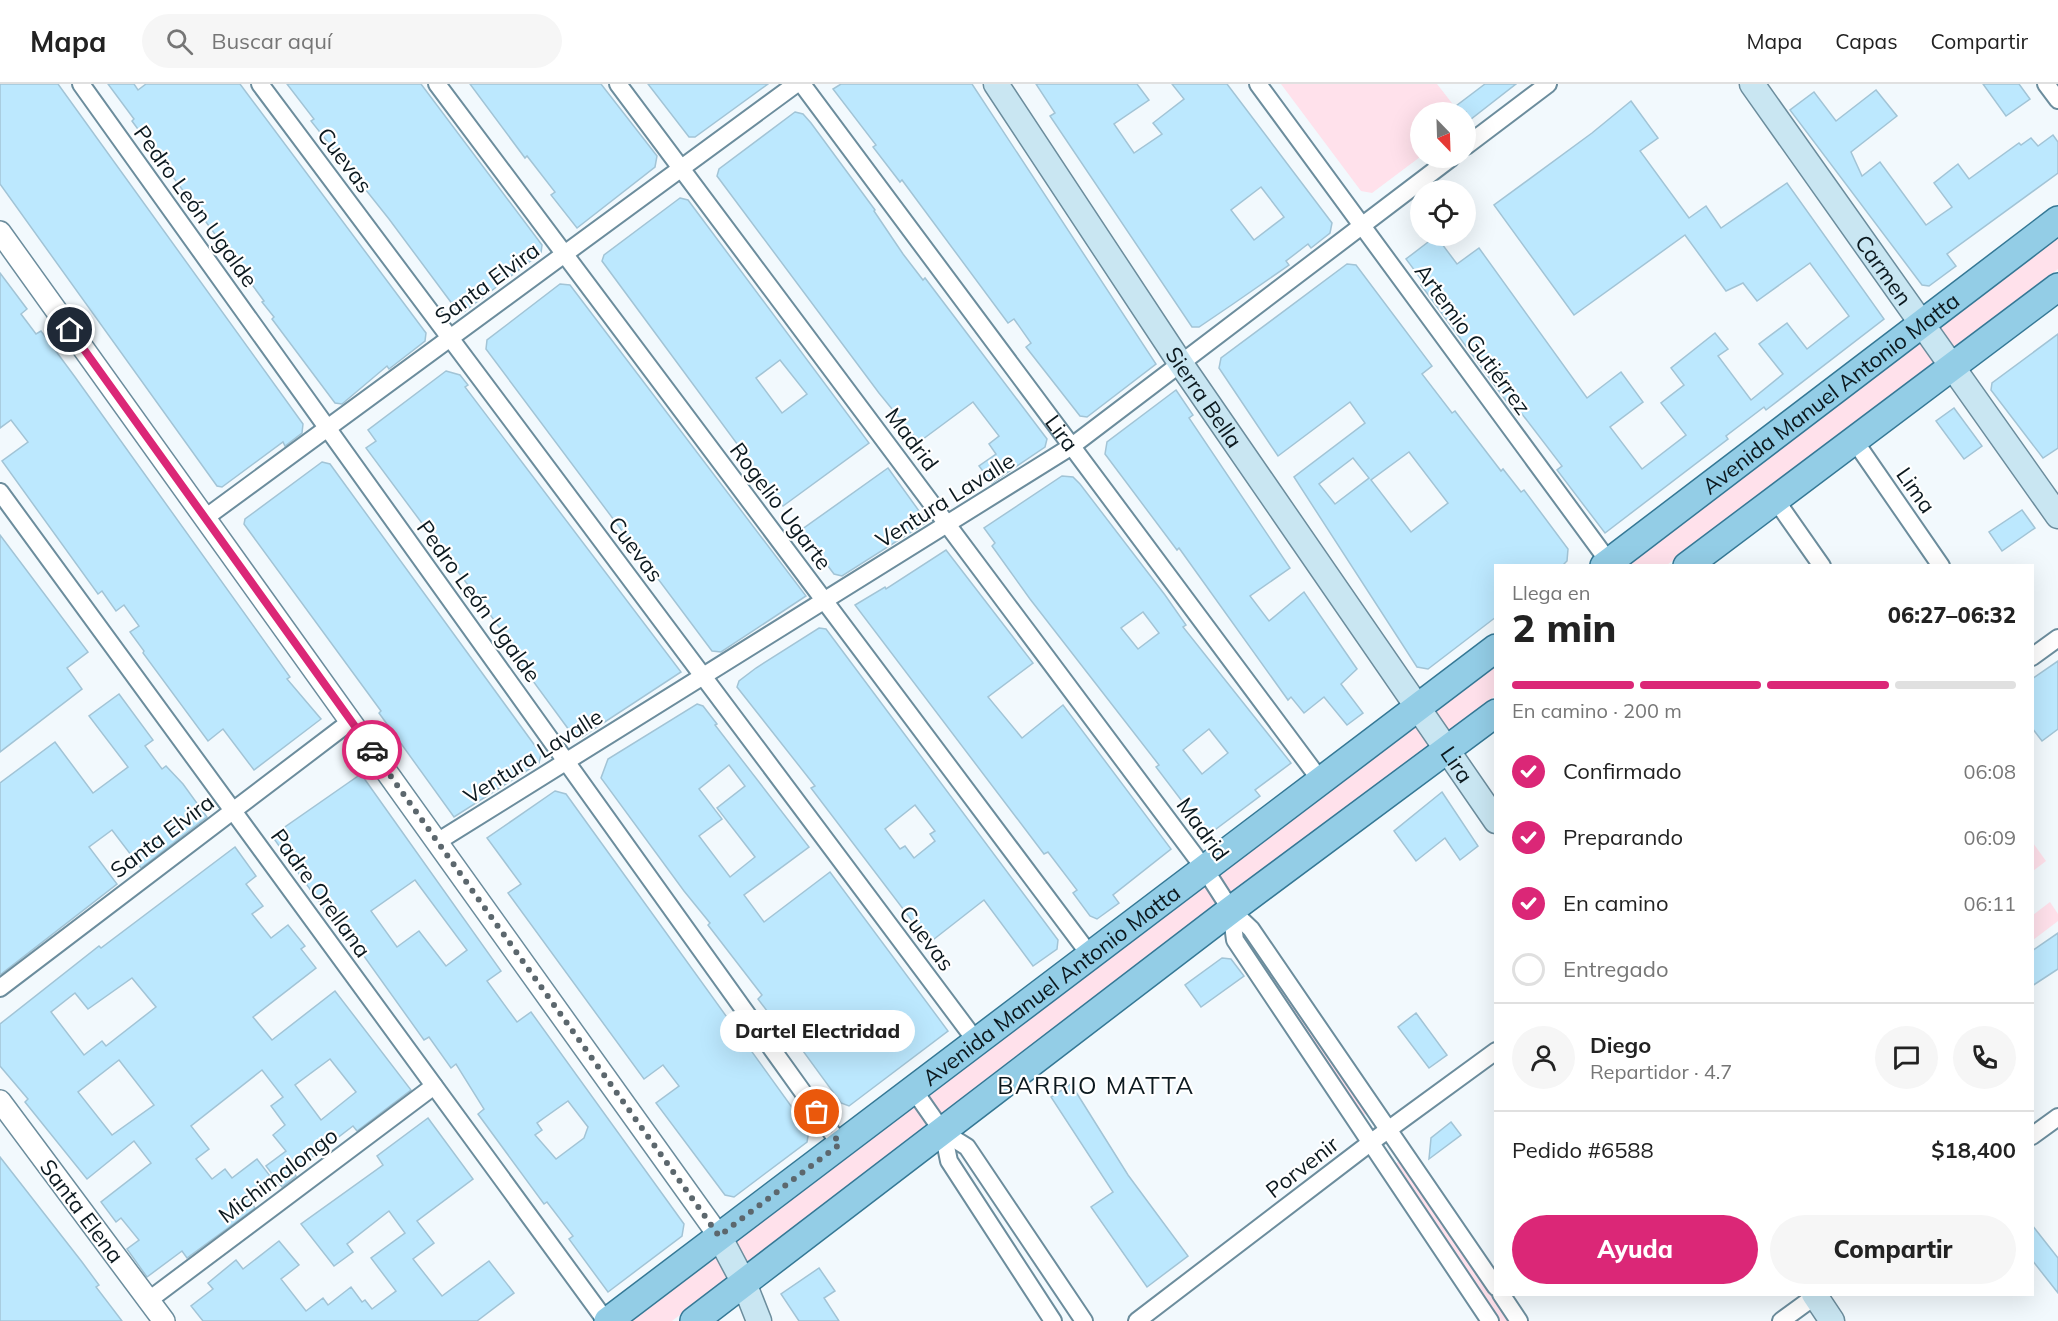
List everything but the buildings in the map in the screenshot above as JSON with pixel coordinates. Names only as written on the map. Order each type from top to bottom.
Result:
[{"type":"main road","name":"Sierra Bella","points":[[996,84],[1181,364],[1417,708]]},
{"type":"main road","name":"Carmen","points":[[1752,84],[2058,516]]},
{"type":"main road","name":"Avenida Manuel Antonio Matta","points":[[1607,564],[2058,220]]},
{"type":"main road","points":[[1694,563],[1775,499],[2058,287]]},
{"type":"main road","name":"Avenida Manuel Antonio Matta","points":[[607,1321],[1494,650]]},
{"type":"main road","name":"Lira","points":[[1417,708],[1494,817]]},
{"type":"main road","points":[[694,1321],[1231,910],[1494,715]]},
{"type":"main road","points":[[719,1236],[744,1283],[759,1321]]},
{"type":"main road","points":[[1817,1296],[1832,1321]]},
{"type":"street","name":"Pedro León Ugalde","points":[[81,84],[840,1144]]},
{"type":"street","name":"Cuevas","points":[[260,84],[976,1041]]},
{"type":"street","name":"Rogelio Ugarte","points":[[437,84],[1090,955]]},
{"type":"street","name":"Madrid","points":[[618,84],[1204,868],[1231,910],[1251,929],[1494,1284]]},
{"type":"street","name":"Santa Elvira","points":[[205,518],[796,84]]},
{"type":"street","name":"Lira","points":[[802,84],[1321,781]]},
{"type":"street","name":"Artemio Gutiérrez","points":[[1258,84],[1607,564]]},
{"type":"street","points":[[1476,138],[1548,84]]},
{"type":"street","points":[[2046,84],[2058,100]]},
{"type":"street","name":"Ventura Lavalle","points":[[437,842],[705,678],[1072,446],[1437,168]]},
{"type":"street","points":[[0,232],[719,1236]]},
{"type":"street","name":"Lima","points":[[1854,440],[1940,564]]},
{"type":"street","name":"Padre Orellana","points":[[0,492],[607,1321]]},
{"type":"street","points":[[1775,499],[1821,564]]},
{"type":"street","points":[[2034,656],[2058,638]]},
{"type":"street","name":"Santa Elvira","points":[[0,988],[351,721]]},
{"type":"street","name":"Madrid","points":[[1231,910],[1235,940],[1490,1321]]},
{"type":"street","name":"Porvenir","points":[[1137,1321],[1370,1143],[1494,1052]]},
{"type":"street","name":"Michimalongo","points":[[149,1300],[434,1086]]},
{"type":"street","points":[[913,1089],[942,1132],[948,1161],[1053,1321]]},
{"type":"street","name":"Santa Elena","points":[[0,1101],[164,1321]]},
{"type":"street","points":[[2034,1132],[2058,1117]]},
{"type":"street","points":[[942,1132],[967,1147],[1084,1321]]},
{"type":"street","points":[[1502,1296],[1519,1321]]},
{"type":"street","points":[[1781,1321],[1815,1296]]},
{"type":"shaded area","points":[[1281,84],[1437,84],[1451,102],[1410,102],[1410,164],[1372,193],[1361,191]]},
{"type":"shaded area","points":[[2058,235],[2058,269],[1668,564],[1628,564]]},
{"type":"shaded area","points":[[1494,665],[1494,697],[672,1321],[631,1321]]},
{"type":"shaded area","points":[[2034,844],[2046,861],[2034,870]]},
{"type":"shaded area","points":[[2050,902],[2058,914],[2058,921],[2034,939],[2034,914]]},
{"type":"shaded area","points":[[1255,948],[1370,1112],[1362,1116],[1250,953]]},
{"type":"shaded area","points":[[1403,1158],[1513,1321],[1498,1321],[1394,1165]]},
{"type":"way so far","points":[[372,750],[719,1236],[840,1144],[817,1112]]},
{"type":"place","name":"Dartel Electridad","points":[[817,1112]]},
{"type":"district","name":"BARRIO MATTA","points":[[1096,1086]]},
{"type":"route","points":[[70,330],[372,750]]}]
